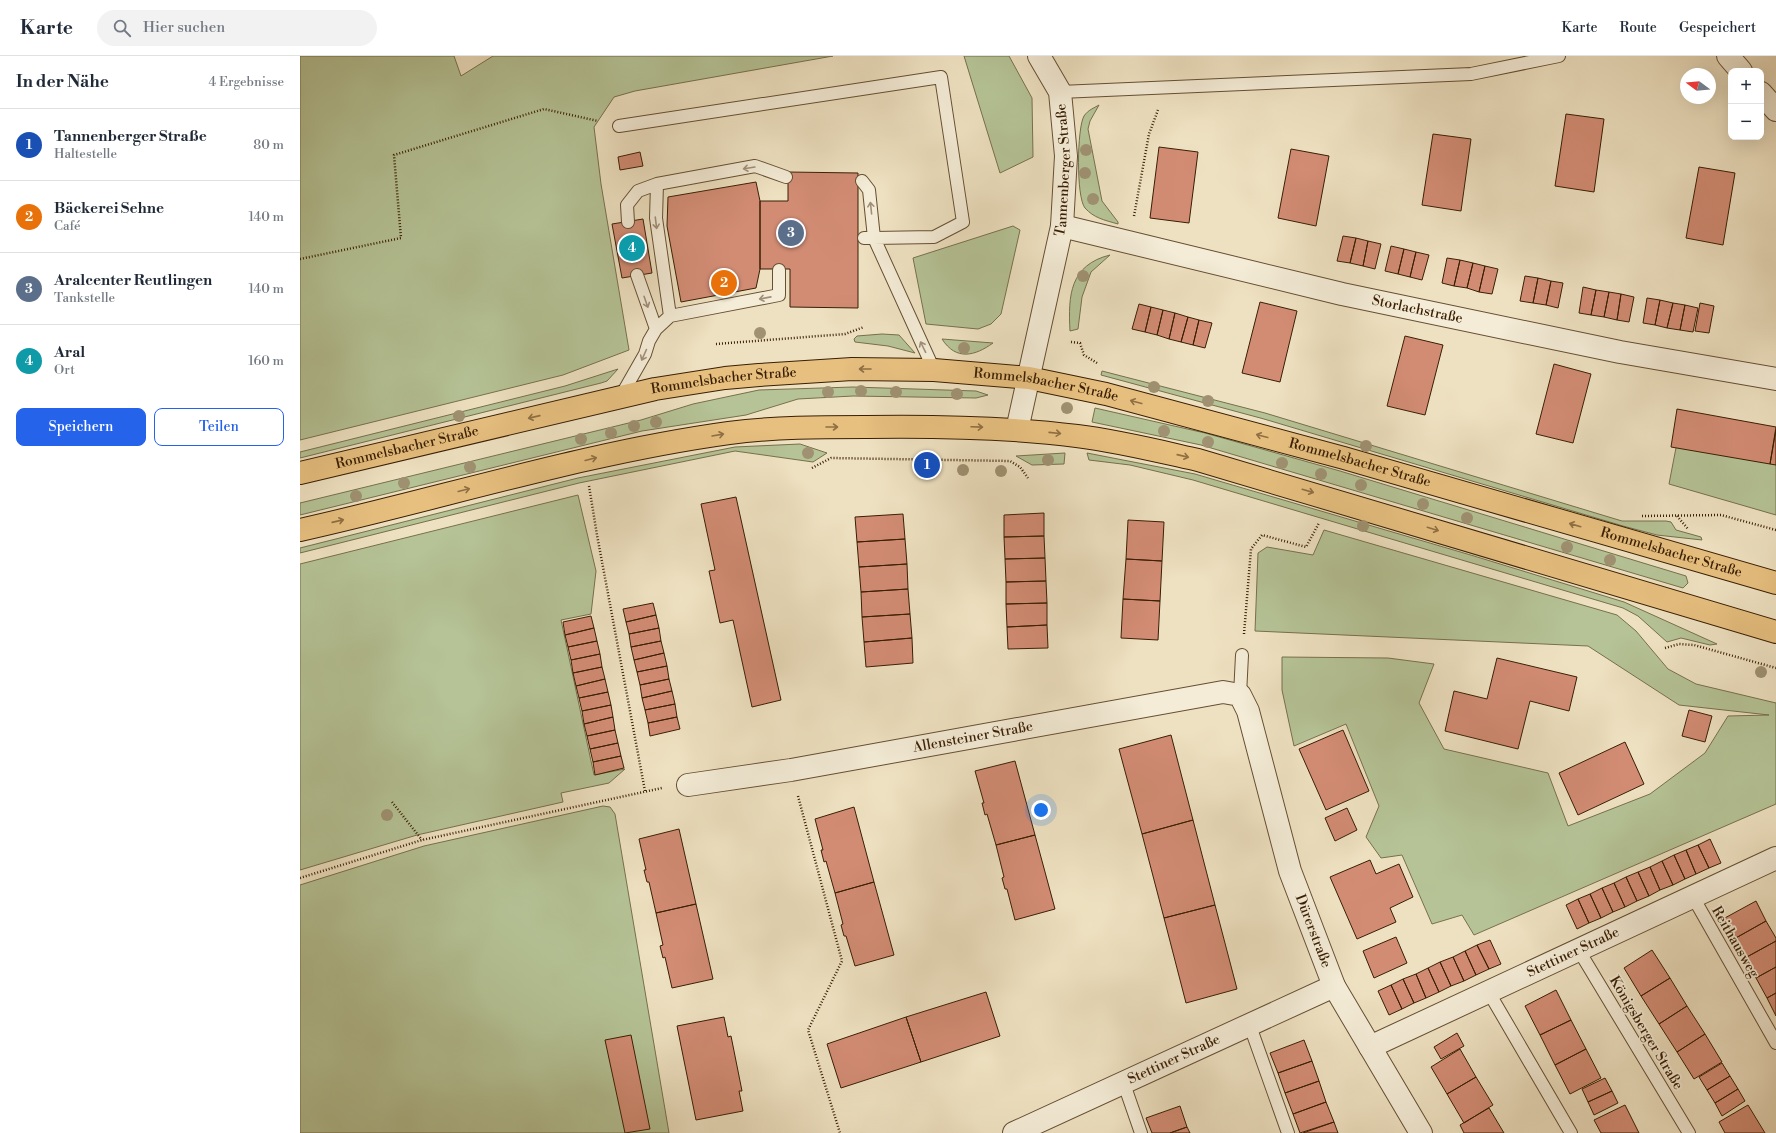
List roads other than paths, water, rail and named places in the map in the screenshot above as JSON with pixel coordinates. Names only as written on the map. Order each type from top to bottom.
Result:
[{"type":"main road","name":"Rommelsbacher Straße","points":[[300,473],[621,396],[725,378],[852,369],[934,370],[1029,378],[1100,392],[1344,458],[1776,583]]},
{"type":"main road","points":[[300,530],[620,452],[729,433],[800,427],[938,426],[1017,430],[1079,436],[1135,446],[1198,460],[1776,632]]},
{"type":"street","name":"Tannenberger Straße","points":[[1017,430],[1062,226],[1066,156],[1060,92],[1039,56]]},
{"type":"street","points":[[1728,56],[1738,68]]},
{"type":"street","points":[[1764,96],[1776,110]]},
{"type":"street","name":"Storlachstraße","points":[[1062,226],[1342,294],[1620,352],[1776,379]]},
{"type":"street","name":"Allensteiner Straße","points":[[688,785],[791,770],[1222,692],[1244,703]]},
{"type":"street","name":"Dürerstraße","points":[[1244,703],[1290,871],[1334,986],[1421,1133]]},
{"type":"street","name":"Stettiner Straße","points":[[1370,1047],[1578,949],[1693,898],[1776,858]]},
{"type":"street","name":"Stettiner Straße","points":[[1014,1133],[1124,1084],[1334,986]]},
{"type":"lane","points":[[1060,92],[1471,74],[1559,56]]},
{"type":"lane","points":[[619,126],[941,77],[963,222],[934,237],[869,238]]},
{"type":"lane","points":[[628,222],[627,205],[638,191],[657,184],[755,166],[786,177]]},
{"type":"lane","points":[[862,181],[870,190],[869,238],[913,324],[934,370]]},
{"type":"lane","points":[[657,184],[656,218],[670,316]]},
{"type":"lane","points":[[621,396],[645,354],[649,341],[656,329],[670,316],[779,295],[779,270]]},
{"type":"lane","points":[[637,275],[656,329]]},
{"type":"lane","points":[[1242,655],[1244,703]]},
{"type":"lane","name":"Reithausweg","points":[[1693,898],[1776,1043]]},
{"type":"lane","name":"Königsberger Straße","points":[[1578,949],[1689,1133]]},
{"type":"lane","points":[[1488,991],[1571,1133]]},
{"type":"lane","points":[[1250,1026],[1288,1133]]},
{"type":"lane","points":[[1124,1084],[1141,1133]]},
{"type":"place","name":"Aralcenter Reutlingen","points":[[791,233]]},
{"type":"place","name":"Aral","points":[[632,248]]},
{"type":"place","name":"Bäckerei Sehne","points":[[724,283]]},
{"type":"place","name":"Tannenberger Straße","points":[[927,465]]}]
